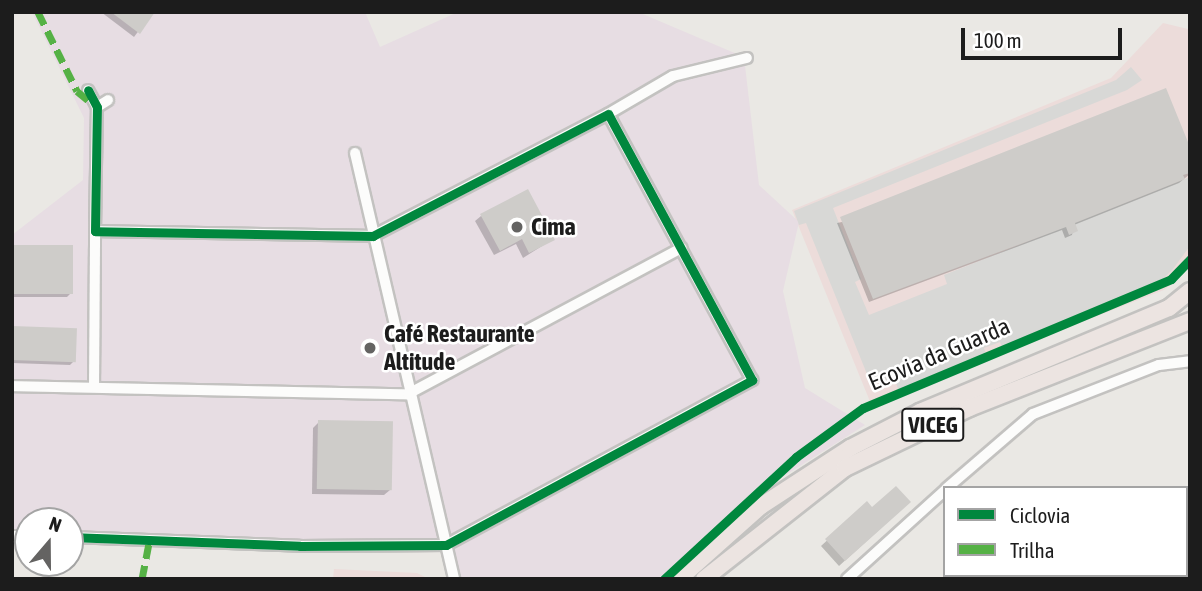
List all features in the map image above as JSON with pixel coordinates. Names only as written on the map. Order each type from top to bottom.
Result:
[{"type":"highway","name":"VICEG","points":[[679,579],[761,506],[850,448],[920,412],[1169,308],[1190,291]]},
{"type":"highway","name":"VICEG","points":[[704,579],[845,468],[969,408],[1190,321]]},
{"type":"street","points":[[95,231],[373,236],[608,114],[673,76],[747,58]]},
{"type":"street","points":[[88,90],[97,107],[94,387]]},
{"type":"street","points":[[97,107],[108,100]]},
{"type":"street","points":[[84,538],[300,546],[446,545],[752,380],[608,114]]},
{"type":"street","points":[[355,153],[408,394],[454,579]]},
{"type":"street","points":[[12,386],[408,394],[681,248]]},
{"type":"street","points":[[949,486],[1032,414],[1159,365],[1190,361]]},
{"type":"street","points":[[847,579],[943,492]]},
{"type":"shaded area","points":[[32,12],[365,12],[380,47],[458,12],[638,12],[744,57],[759,185],[799,222],[783,291],[805,388],[865,425],[773,483],[664,579],[456,579],[446,545],[84,537],[84,507],[14,507],[12,536],[12,235],[83,180],[84,118]]},
{"type":"shaded area","points":[[1163,23],[1188,29],[1190,39],[1190,259],[1177,280],[1164,290],[871,404],[792,210],[1111,78]]},
{"type":"shaded area","points":[[1131,67],[1142,80],[1127,90],[833,208],[861,279],[855,282],[869,315],[947,284],[944,275],[1190,177],[1190,246],[1173,269],[1157,285],[1002,347],[1000,342],[984,348],[987,357],[899,392],[896,383],[888,386],[885,378],[871,384],[806,223],[799,225],[794,211],[1116,80]]},
{"type":"shaded area","points":[[334,569],[417,573],[429,579],[333,579]]},
{"type":"building","points":[[111,12],[155,12],[140,34]]},
{"type":"building","points":[[1166,88],[1190,147],[1190,173],[1183,175],[1185,179],[1075,223],[1078,231],[1069,235],[1066,227],[873,299],[840,217]]},
{"type":"building","name":"Cima","points":[[528,189],[555,240],[529,253],[522,239],[500,251],[480,214]]},
{"type":"building","points":[[12,245],[73,245],[73,294],[12,294]]},
{"type":"building","points":[[12,326],[77,328],[76,362],[12,360]]},
{"type":"building","points":[[318,420],[393,421],[392,490],[317,489]]},
{"type":"building","points":[[896,486],[911,502],[845,561],[825,539],[867,501],[872,507]]},
{"type":"marked path","points":[[38,12],[77,91],[90,102]]},
{"type":"marked path","points":[[142,579],[150,538]]},
{"type":"cycle path","points":[[84,538],[300,546],[446,545],[752,380],[608,114],[373,236],[95,231],[97,107],[88,90]]},
{"type":"cycle path","name":"Ecovia da Guarda","points":[[664,579],[796,457],[863,408],[1171,279],[1190,259]]},
{"type":"place","name":"Cima","points":[[517,227]]},
{"type":"place","name":"Café Restaurante Altitude","points":[[370,348]]}]
